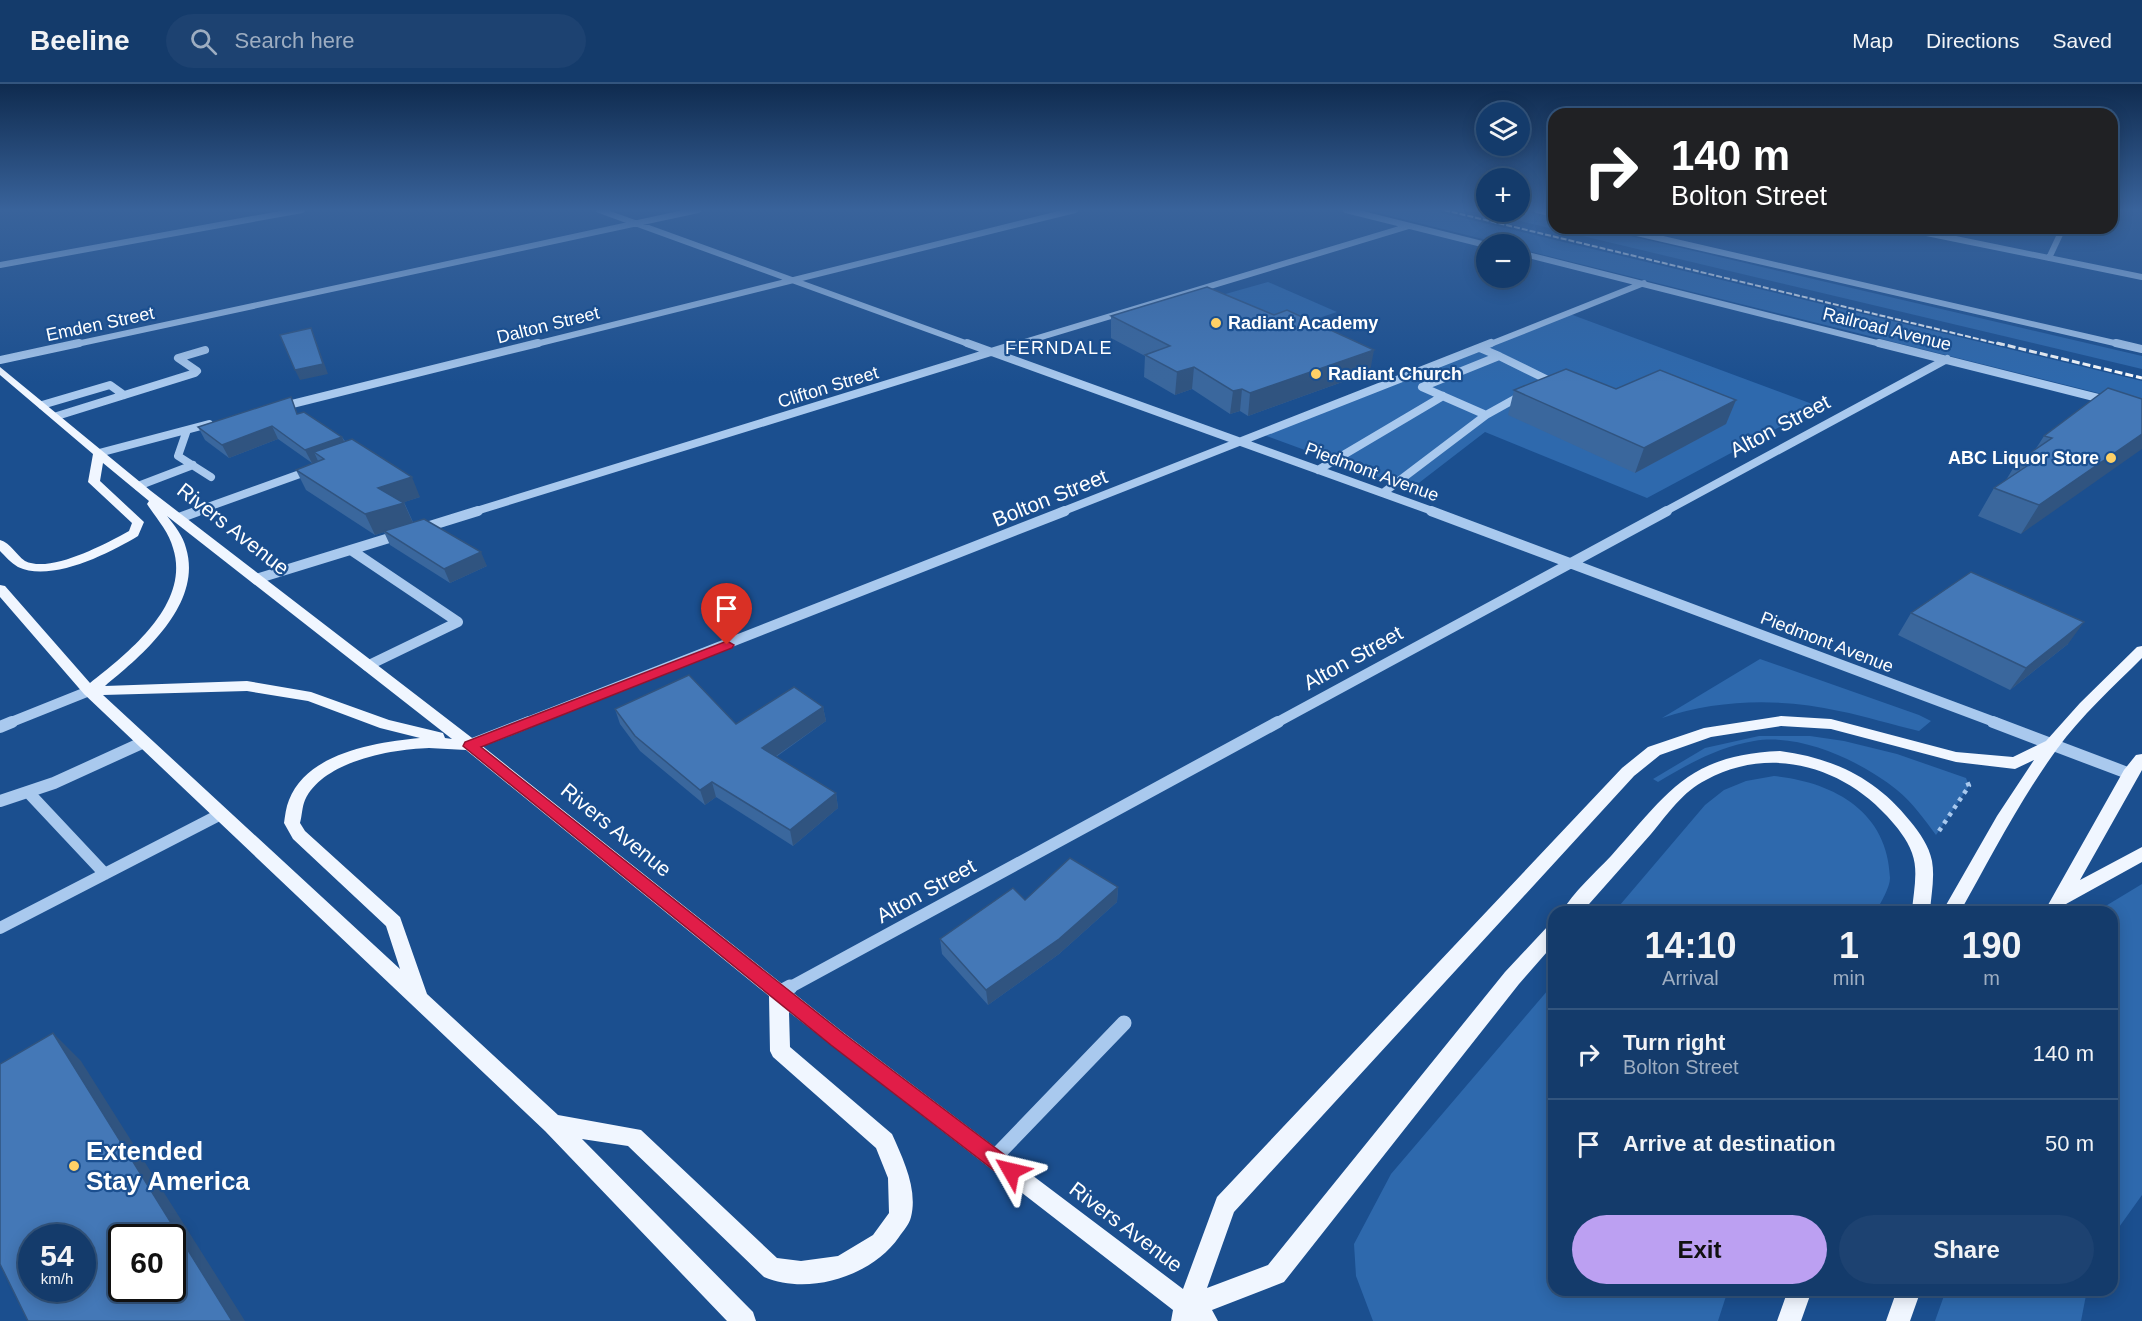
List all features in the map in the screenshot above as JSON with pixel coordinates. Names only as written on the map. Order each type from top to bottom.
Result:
[{"type":"main road","name":"Rivers Avenue","points":[[0,370],[142,490],[470,746],[779,993],[994,1158],[1181,1316],[1206,1321]]},
{"type":"main road","points":[[0,544],[24,565],[45,567],[97,552],[134,533],[138,522],[94,482],[99,453]]},
{"type":"main road","points":[[89,691],[139,651],[175,599],[181,574],[181,550],[142,490]]},
{"type":"main road","points":[[0,589],[89,691],[553,1124],[746,1319]]},
{"type":"main road","points":[[1954,906],[1998,829],[2052,745],[2085,706],[2142,650]]},
{"type":"main road","points":[[89,691],[247,686],[311,697],[385,724],[470,746]]},
{"type":"main road","points":[[1181,1316],[1225,1205],[1628,772],[1654,751],[1709,732],[1781,722],[1831,724],[1956,758],[2015,763],[2052,745]]},
{"type":"main road","points":[[419,997],[394,921],[299,835],[292,823],[298,799],[310,782],[329,768],[355,755],[385,747],[425,743],[470,746]]},
{"type":"main road","points":[[1576,906],[1675,796],[1697,777],[1722,764],[1753,757],[1780,755],[1804,758],[1832,768],[1862,784],[1886,802],[1913,836],[1923,859],[1921,906]]},
{"type":"main road","points":[[2056,906],[2136,776],[2142,759]]},
{"type":"main road","points":[[2056,906],[2142,854]]},
{"type":"main road","points":[[1181,1316],[1276,1274],[1512,978],[1548,938]]},
{"type":"main road","points":[[553,1124],[633,1137],[772,1269],[801,1273],[841,1267],[880,1243],[900,1216],[899,1178],[884,1141],[780,1051],[779,993]]},
{"type":"main road","points":[[1789,1321],[1798,1296]]},
{"type":"main road","points":[[1898,1321],[1907,1296]]},
{"type":"street","name":"Emden Street","points":[[0,360],[431,268]]},
{"type":"street","name":"Piedmont Avenue","points":[[759,268],[1383,493],[2136,776]]},
{"type":"street","name":"Dalton Street","points":[[275,408],[843,268]]},
{"type":"street","name":"Clifton Street","points":[[416,530],[1271,268]]},
{"type":"street","name":"Railroad Avenue","points":[[1581,268],[2119,403]]},
{"type":"street","points":[[1788,268],[2142,349]]},
{"type":"street","points":[[2097,268],[2142,277]]},
{"type":"street","name":"Bolton Street","points":[[470,746],[1644,283]]},
{"type":"street","points":[[1383,493],[1486,416],[1550,381],[1480,348]]},
{"type":"street","points":[[57,416],[195,373],[196,371],[178,358],[205,350]]},
{"type":"street","points":[[1486,416],[1422,387],[1499,356]]},
{"type":"street","name":"Alton Street","points":[[779,993],[1569,562],[1947,359]]},
{"type":"street","points":[[42,405],[105,386],[110,386],[124,395]]},
{"type":"street","points":[[1318,470],[1443,396]]},
{"type":"street","points":[[99,453],[220,422]]},
{"type":"street","points":[[187,430],[178,456],[211,477]]},
{"type":"street","points":[[142,490],[193,465]]},
{"type":"street","points":[[179,518],[320,467]]},
{"type":"street","points":[[256,579],[405,533]]},
{"type":"street","points":[[351,550],[458,622],[367,666]]},
{"type":"street","points":[[0,727],[89,691]]},
{"type":"street","points":[[0,801],[54,783],[144,742]]},
{"type":"street","points":[[28,792],[105,874]]},
{"type":"street","points":[[0,928],[221,814]]},
{"type":"street","points":[[994,1158],[1124,1023]]},
{"type":"path","points":[[1936,835],[1969,786],[1966,778]]},
{"type":"shaded area","points":[[1595,268],[1670,268],[2142,381],[2142,404]]},
{"type":"shaded area","points":[[1716,268],[1765,268],[2142,356],[2142,369]]},
{"type":"shaded area","points":[[1268,282],[1337,312],[1270,334],[1197,302]]},
{"type":"shaded area","points":[[1570,314],[1823,408],[1814,413],[1804,414],[1647,498],[1485,432],[1411,489],[1261,434]]},
{"type":"shaded area","points":[[1760,659],[1931,721],[1919,731],[1839,711],[1773,702],[1706,707],[1662,718]]},
{"type":"shaded area","points":[[1759,736],[1810,736],[1844,741],[1897,754],[1966,778],[1969,786],[1936,835],[1908,800],[1882,779],[1830,752],[1791,741],[1754,741],[1728,747],[1658,782],[1653,779],[1705,748]]},
{"type":"shaded area","points":[[1774,776],[1817,785],[1853,804],[1868,818],[1879,835],[1887,855],[1890,878],[1887,891],[1879,906],[1619,906],[1705,805],[1724,790],[1746,781]]},
{"type":"shaded area","points":[[2142,884],[2142,1195],[2118,1229],[2118,906],[2106,906]]},
{"type":"shaded area","points":[[1548,990],[1548,1296],[1726,1296],[1718,1321],[1373,1321],[1356,1276],[1354,1244],[1391,1174]]},
{"type":"shaded area","points":[[1944,1296],[2086,1296],[2081,1321],[1935,1321]]},
{"type":"building","points":[[1207,287],[1274,315],[1287,310],[1374,350],[1250,393],[1242,389],[1233,391],[1194,367],[1177,372],[1145,355],[1170,346],[1111,316]]},
{"type":"building","points":[[311,328],[323,364],[295,370],[280,335]]},
{"type":"building","points":[[1566,369],[1616,389],[1660,370],[1736,400],[1644,448],[1514,390]]},
{"type":"building","points":[[2108,388],[2142,399],[2142,434],[2039,505],[1994,488],[2027,466],[2017,462],[2052,438],[2044,436]]},
{"type":"building","points":[[291,397],[297,414],[304,412],[342,437],[305,450],[272,426],[222,445],[198,427]]},
{"type":"building","points":[[352,439],[412,477],[378,488],[404,503],[365,514],[296,470],[324,459],[314,452]]},
{"type":"building","points":[[424,519],[481,552],[444,569],[384,531]]},
{"type":"building","points":[[1971,572],[2084,622],[2026,668],[1911,613]]},
{"type":"building","points":[[689,675],[736,724],[794,687],[823,707],[762,748],[836,793],[790,830],[712,782],[700,790],[635,736],[615,709]]},
{"type":"building","points":[[1070,858],[1118,887],[1059,939],[986,990],[940,939],[1013,888],[1025,900]]},
{"type":"building","name":"Extended Stay America","points":[[53,1033],[172,1224],[108,1224],[108,1302],[186,1302],[186,1247],[232,1321],[28,1321],[19,1302],[96,1302],[96,1224],[18,1224],[18,1301],[0,1264],[0,1064]]},
{"type":"railway","points":[[1683,268],[2003,345]]},
{"type":"railway","points":[[1997,343],[2142,378]]},
{"type":"place","name":"Radiant Academy","points":[[1216,323]]},
{"type":"place","name":"Radiant Church","points":[[1316,374]]},
{"type":"place","name":"ABC Liquor Store","points":[[2111,458]]},
{"type":"place","name":"Extended Stay America","points":[[74,1166]]},
{"type":"district","name":"FERNDALE","points":[[1059,348]]},
{"type":"route","points":[[727,645],[470,746],[837,1040],[1011,1171]]}]
